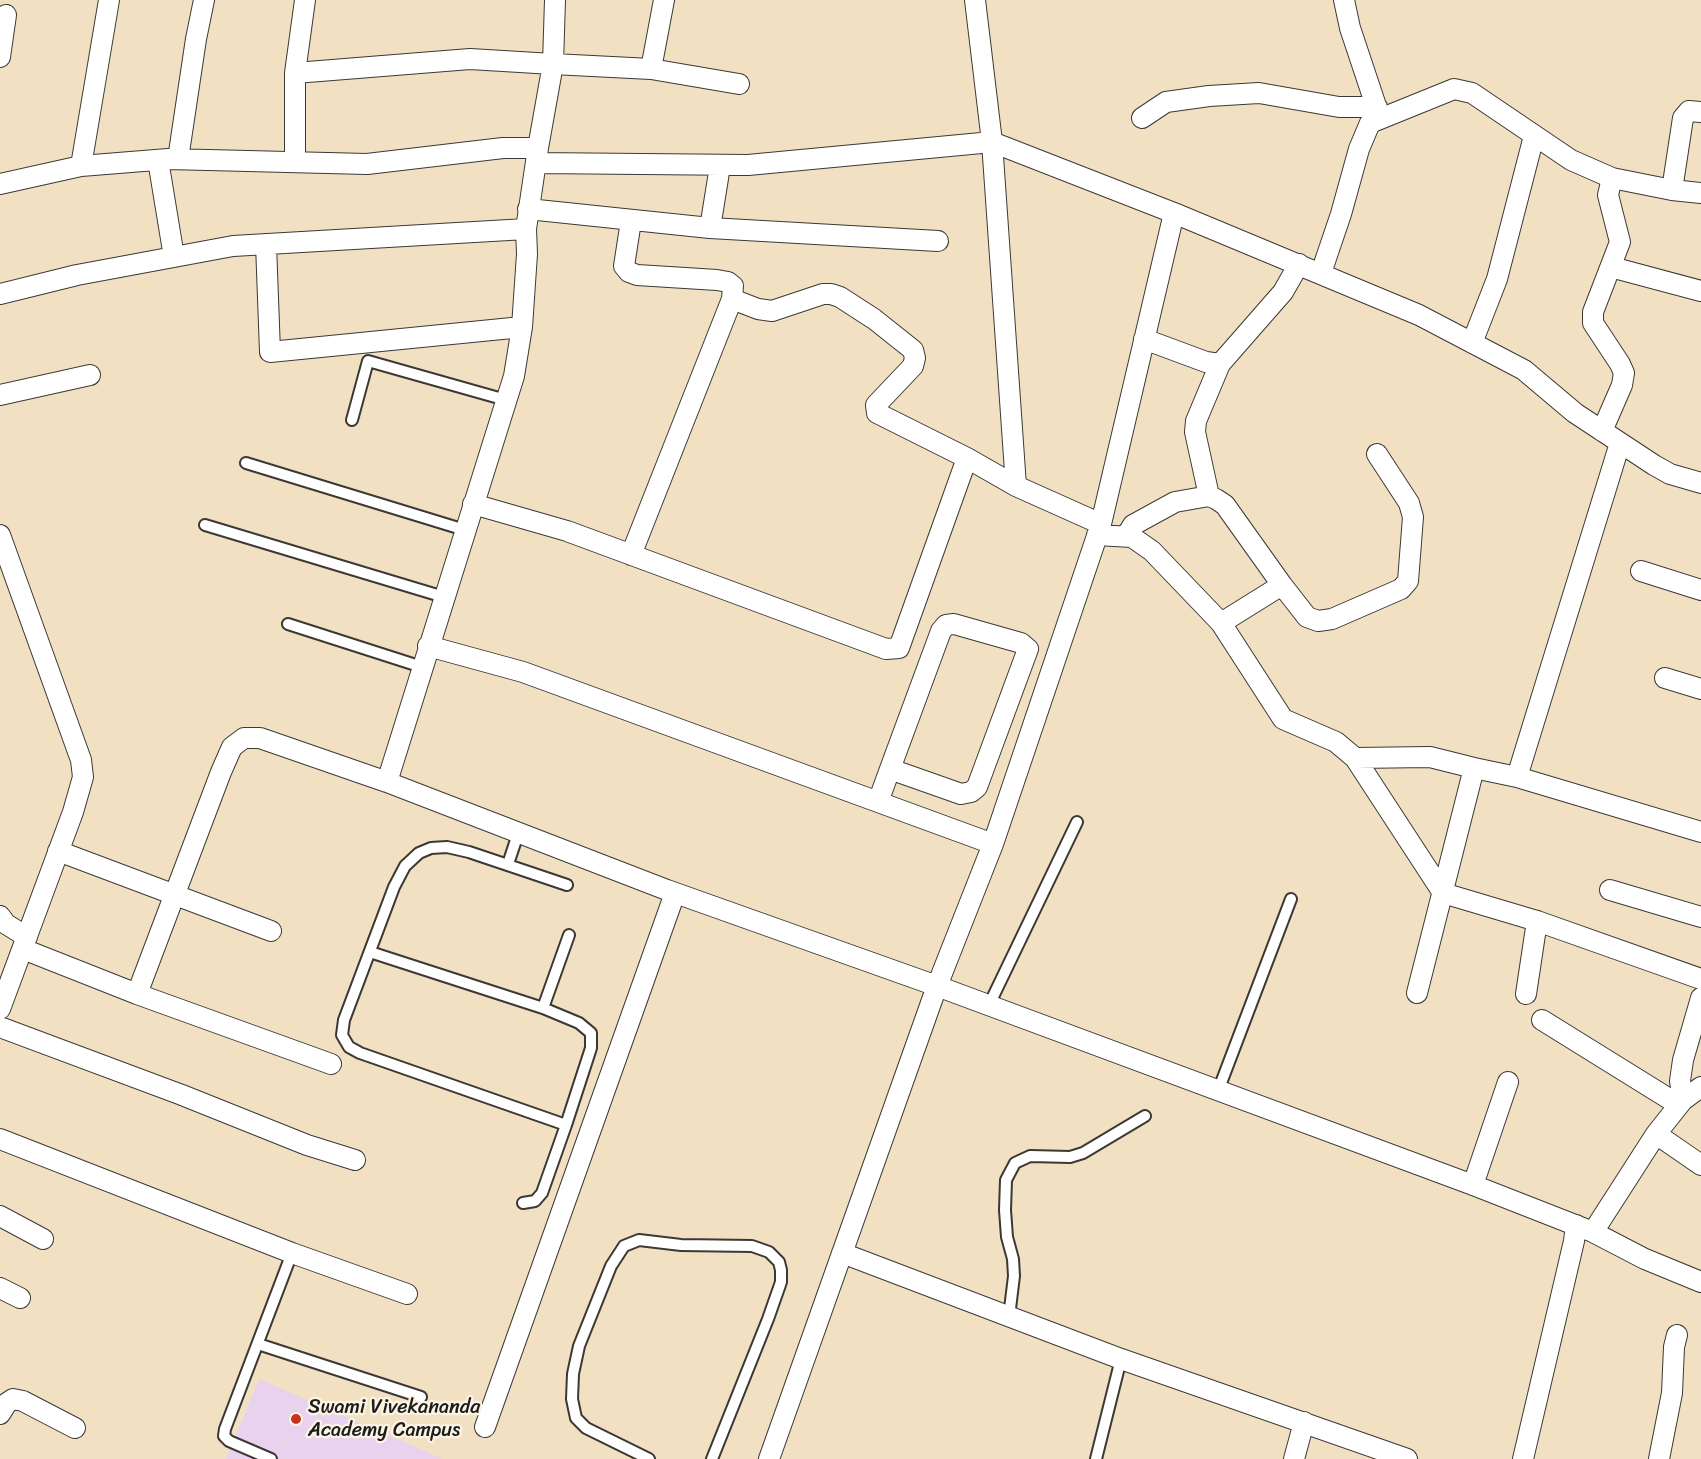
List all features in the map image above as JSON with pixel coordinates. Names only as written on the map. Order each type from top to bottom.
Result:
[{"type":"street","points":[[81,166],[109,0]]},
{"type":"street","points":[[178,159],[204,0]]},
{"type":"street","points":[[295,162],[295,73],[305,0]]},
{"type":"street","points":[[387,782],[514,376],[522,327],[527,219],[553,64],[555,0]]},
{"type":"street","points":[[651,69],[664,0]]},
{"type":"street","points":[[975,0],[992,142],[1016,486]]},
{"type":"street","points":[[1344,0],[1350,28],[1379,113]]},
{"type":"street","points":[[0,57],[5,10]]},
{"type":"street","points":[[295,73],[470,59],[651,69],[739,84]]},
{"type":"street","points":[[1142,118],[1166,102],[1209,96],[1259,93],[1379,113],[1454,89],[1472,93],[1570,160],[1612,178],[1672,190],[1701,193]]},
{"type":"street","points":[[1672,190],[1683,118],[1689,111],[1701,112]]},
{"type":"street","points":[[1321,273],[1341,214],[1359,149],[1370,123],[1379,113]]},
{"type":"street","points":[[1472,343],[1497,279],[1534,136]]},
{"type":"street","points":[[0,184],[81,166],[178,159],[367,164],[503,148],[537,155],[720,166],[992,142],[1174,213],[1419,315],[1524,370],[1575,413],[1670,474],[1701,483]]},
{"type":"street","points":[[158,160],[174,257]]},
{"type":"street","points":[[710,228],[720,166]]},
{"type":"street","points":[[1602,431],[1622,385],[1624,373],[1593,323],[1593,312],[1620,243],[1608,195],[1612,178]]},
{"type":"street","points":[[769,1459],[938,986],[993,844],[1099,530],[1174,213]]},
{"type":"street","points":[[0,294],[77,274],[232,246],[527,219],[631,220],[710,228],[938,241]]},
{"type":"street","points":[[631,220],[624,266],[628,272],[637,275],[728,282],[733,286],[732,299],[631,555]]},
{"type":"street","points":[[266,244],[270,352],[522,327]]},
{"type":"street","points":[[1209,496],[1195,432],[1196,421],[1220,364],[1283,292],[1299,264]]},
{"type":"street","points":[[1611,267],[1701,291]]},
{"type":"street","points":[[732,299],[758,309],[772,311],[823,294],[831,294],[840,297],[874,319],[913,351],[915,358],[913,366],[876,405],[877,412],[1099,530],[1132,537],[1152,551],[1221,623],[1283,719],[1336,742],[1355,758],[1443,893],[1537,921],[1701,979]]},
{"type":"street","points":[[1144,339],[1206,362],[1220,364]]},
{"type":"street","points":[[0,395],[90,375]]},
{"type":"street","points":[[1517,777],[1620,443]]},
{"type":"street","points":[[1126,536],[1133,525],[1175,502],[1209,496],[1225,505],[1307,617],[1318,621],[1332,619],[1401,589],[1408,581],[1413,517],[1409,503],[1377,454]]},
{"type":"street","points":[[473,504],[567,531],[886,649],[899,648],[967,458]]},
{"type":"street","points":[[0,536],[81,760],[83,777],[0,1009]]},
{"type":"street","points":[[1641,571],[1701,590]]},
{"type":"street","points":[[1221,623],[1282,585]]},
{"type":"street","points":[[878,802],[890,769],[941,631],[946,625],[954,624],[1021,643],[1028,649],[977,787],[971,792],[961,794],[890,769]]},
{"type":"street","points":[[428,646],[523,672],[993,844]]},
{"type":"street","points":[[1665,678],[1701,689]]},
{"type":"street","points":[[137,993],[232,747],[244,738],[260,738],[387,782],[675,893],[938,986],[1473,1185],[1584,1229],[1645,1259],[1701,1282]]},
{"type":"street","points":[[1355,758],[1430,757],[1517,777],[1701,832]]},
{"type":"street","points":[[1417,993],[1474,768]]},
{"type":"street","points":[[58,851],[271,931]]},
{"type":"street","points":[[1610,890],[1701,917]]},
{"type":"street","points":[[485,1427],[675,893]]},
{"type":"street","points":[[0,916],[25,943],[137,993],[331,1064]]},
{"type":"street","points":[[1526,994],[1537,921]]},
{"type":"street","points":[[1681,1102],[1680,1081],[1683,1060],[1701,998]]},
{"type":"street","points":[[1542,1020],[1681,1102]]},
{"type":"street","points":[[0,1027],[182,1095],[307,1145],[354,1160]]},
{"type":"street","points":[[1473,1185],[1508,1082]]},
{"type":"street","points":[[1523,1459],[1574,1241],[1681,1102],[1701,1087]]},
{"type":"street","points":[[1656,1134],[1701,1165]]},
{"type":"street","points":[[0,1139],[292,1254],[407,1294]]},
{"type":"street","points":[[0,1216],[43,1239]]},
{"type":"street","points":[[842,1253],[1121,1359],[1407,1459]]},
{"type":"street","points":[[0,1288],[20,1298]]},
{"type":"street","points":[[1659,1459],[1672,1393],[1677,1335]]},
{"type":"street","points":[[0,1414],[7,1403],[14,1399],[23,1401],[75,1428]]},
{"type":"street","points":[[1294,1459],[1304,1422]]},
{"type":"lane","points":[[352,420],[368,361],[506,400]]},
{"type":"lane","points":[[246,463],[465,530]]},
{"type":"lane","points":[[205,525],[444,597]]},
{"type":"lane","points":[[288,624],[422,667]]},
{"type":"lane","points":[[989,1005],[1077,822]]},
{"type":"lane","points":[[508,864],[518,834]]},
{"type":"lane","points":[[566,1125],[360,1053],[349,1047],[342,1035],[344,1020],[394,887],[405,866],[419,853],[431,848],[447,847],[508,864],[567,885]]},
{"type":"lane","points":[[1218,1091],[1291,899]]},
{"type":"lane","points":[[543,1008],[569,935]]},
{"type":"lane","points":[[370,952],[543,1008],[579,1023],[591,1033],[591,1048],[542,1194],[535,1201],[523,1203]]},
{"type":"lane","points":[[1009,1317],[1014,1276],[1013,1259],[1007,1236],[1005,1200],[1006,1180],[1015,1162],[1030,1156],[1070,1157],[1083,1153],[1144,1116]]},
{"type":"lane","points":[[649,1459],[586,1428],[576,1418],[572,1399],[573,1374],[579,1346],[611,1266],[624,1246],[639,1240],[681,1245],[752,1246],[769,1252],[779,1262],[781,1282],[712,1459]]},
{"type":"lane","points":[[271,1459],[229,1441],[224,1436],[292,1254]]},
{"type":"lane","points":[[258,1344],[421,1397]]},
{"type":"lane","points":[[1096,1459],[1121,1359]]},
{"type":"shaded area","name":"Swami Vivekananda Academy Campus","points":[[259,1379],[443,1459],[226,1459]]},
{"type":"place","name":"Swami Vivekananda Academy Campus","points":[[296,1419]]}]
